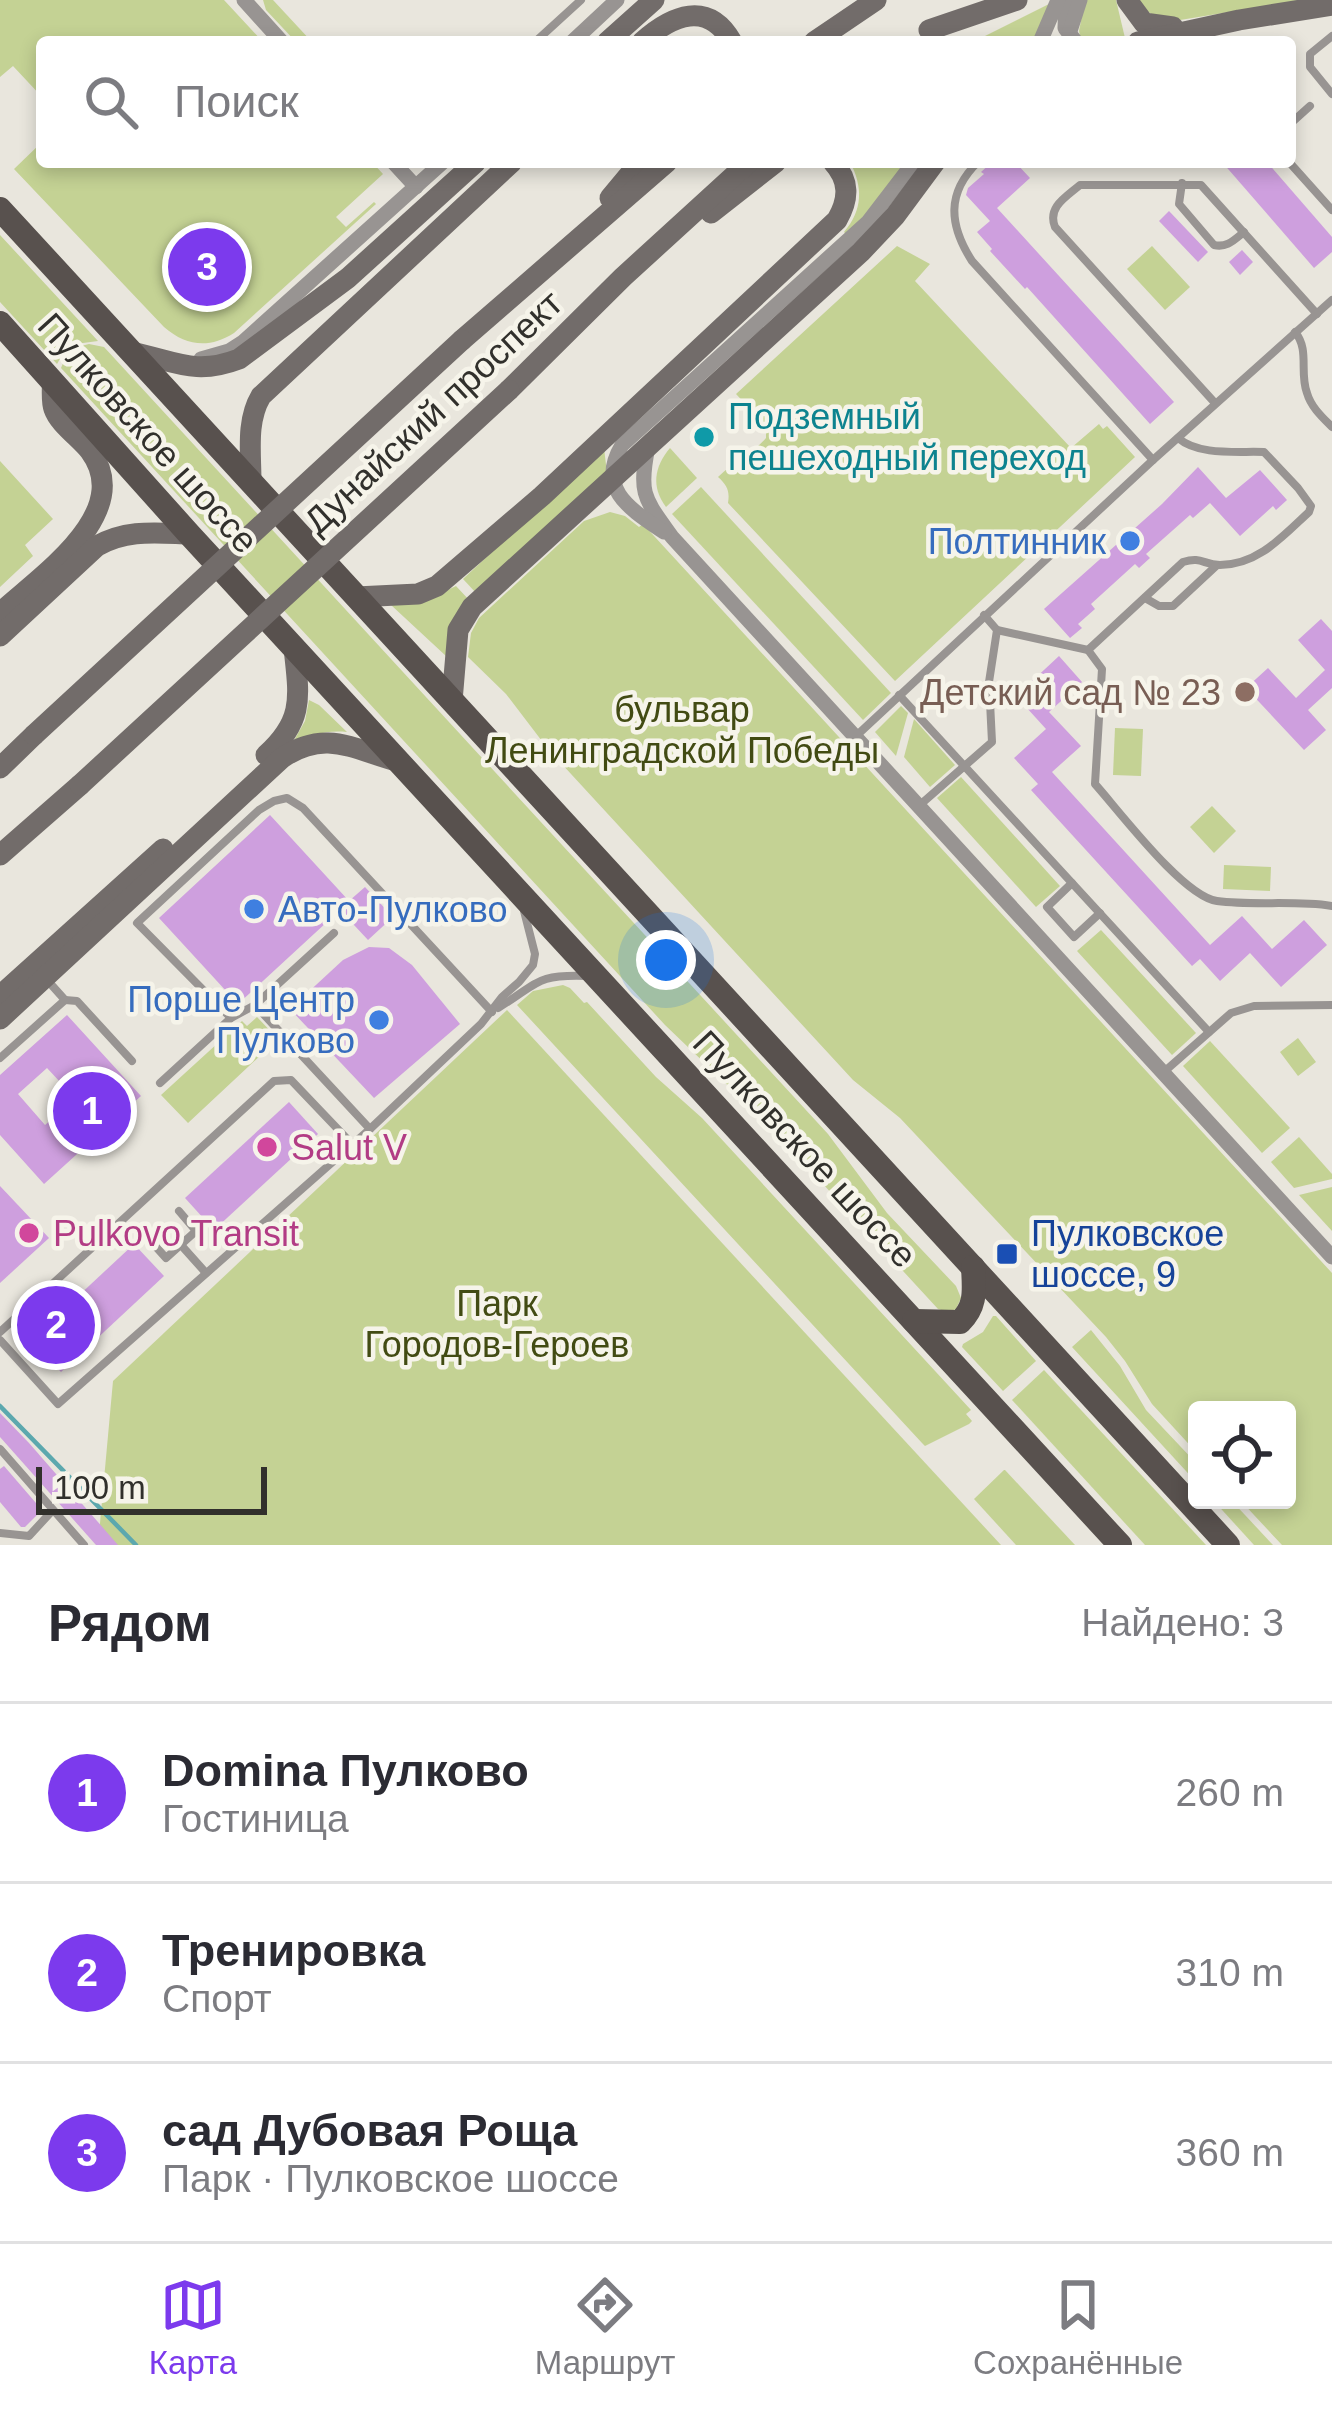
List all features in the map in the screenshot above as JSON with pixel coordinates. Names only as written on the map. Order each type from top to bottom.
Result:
[{"type":"main road","points":[[614,36],[654,0]]},
{"type":"main road","points":[[823,36],[876,0]]},
{"type":"main road","points":[[921,36],[976,0]]},
{"type":"main road","points":[[921,36],[1017,0]]},
{"type":"main road","points":[[1127,0],[1144,23],[1156,26],[1239,20]]},
{"type":"main road","points":[[1166,36],[1332,5]]},
{"type":"main road","points":[[649,36],[670,19],[692,14],[720,24],[728,36]]},
{"type":"main road","points":[[131,352],[197,369],[239,359],[349,278],[470,168]]},
{"type":"main road","points":[[251,482],[251,424],[261,395],[505,168]]},
{"type":"main road","points":[[574,243],[635,168]]},
{"type":"main road","name":"Дунайский проспект","points":[[0,768],[462,340],[660,168]]},
{"type":"main road","name":"Дунайский проспект","points":[[0,855],[508,390],[742,168]]},
{"type":"main road","points":[[623,277],[768,168]]},
{"type":"main road","points":[[356,597],[431,590],[542,496],[837,220],[847,185],[837,168]]},
{"type":"main road","points":[[452,701],[455,650],[464,618],[472,608],[876,236],[930,168]]},
{"type":"main road","name":"Пулковское шоссе","points":[[0,209],[1228,1545]]},
{"type":"main road","name":"Пулковское шоссе","points":[[0,323],[1120,1545]]},
{"type":"main road","points":[[0,613],[80,539],[98,513],[102,474],[88,448],[54,412],[52,381]]},
{"type":"main road","points":[[0,636],[111,538],[132,532],[190,534]]},
{"type":"main road","points":[[0,996],[283,740],[297,713],[294,648]]},
{"type":"main road","points":[[0,1019],[295,749],[314,742],[339,742],[400,762]]},
{"type":"main road","points":[[914,1322],[960,1322],[975,1299],[973,1267]]},
{"type":"street","points":[[244,0],[277,36]]},
{"type":"street","points":[[578,36],[617,0]]},
{"type":"street","points":[[1062,0],[1068,36]]},
{"type":"street","points":[[1043,36],[1062,0]]},
{"type":"street","points":[[1071,36],[1080,0]]},
{"type":"street","points":[[399,168],[416,187]]},
{"type":"street","points":[[183,364],[230,351],[243,342],[437,168]]},
{"type":"street","points":[[672,537],[618,493],[611,478],[622,445],[868,222],[909,168]]},
{"type":"street","points":[[648,444],[643,480],[646,501],[672,537],[1332,1257]]},
{"type":"street","points":[[579,510],[606,499],[627,503]]},
{"type":"lane","points":[[542,36],[581,0]]},
{"type":"lane","points":[[1332,36],[1310,54],[1310,67],[1332,94]]},
{"type":"lane","points":[[1296,119],[1310,106]]},
{"type":"lane","points":[[973,168],[958,186],[954,217],[962,246],[1153,460]]},
{"type":"lane","points":[[1294,168],[1332,210]]},
{"type":"lane","points":[[1182,183],[1179,204],[1214,245],[1230,243],[1244,232]]},
{"type":"lane","points":[[1215,404],[1055,227],[1054,209],[1079,185],[1201,185],[1317,314]]},
{"type":"lane","points":[[855,738],[1332,300]]},
{"type":"lane","points":[[1295,332],[1303,341],[1309,401],[1332,428]]},
{"type":"lane","points":[[1145,598],[1159,606],[1173,606],[1217,565],[1262,554],[1311,506],[1264,452],[1196,449],[1178,438]]},
{"type":"lane","points":[[1088,650],[1183,562],[1198,558],[1217,565]]},
{"type":"lane","points":[[984,615],[997,630],[1088,650],[1102,669],[1095,784],[1200,896],[1217,901],[1332,906]]},
{"type":"lane","points":[[918,807],[992,742],[989,682],[997,630]]},
{"type":"lane","points":[[899,695],[1209,1032]]},
{"type":"lane","points":[[231,1018],[137,923],[259,810],[287,798],[303,808],[492,1012]]},
{"type":"lane","points":[[1072,884],[1047,907],[1074,937],[1100,913]]},
{"type":"lane","points":[[492,1012],[527,973],[535,954],[515,887]]},
{"type":"lane","points":[[160,1083],[334,933]]},
{"type":"lane","points":[[352,1144],[290,1080],[274,1081],[0,1336],[58,1404],[370,1129],[492,1012],[533,982],[560,975],[597,977]]},
{"type":"lane","points":[[45,977],[65,1000],[77,1001],[132,1061]]},
{"type":"lane","points":[[0,1058],[65,1000]]},
{"type":"lane","points":[[255,1005],[370,1129]]},
{"type":"lane","points":[[1163,1073],[1231,1013],[1254,1006],[1332,1005]]},
{"type":"lane","points":[[148,1238],[166,1258],[181,1245],[196,1231],[178,1211]]},
{"type":"lane","points":[[181,1245],[206,1273]]},
{"type":"lane","points":[[0,1451],[84,1545]]},
{"type":"lane","points":[[0,1534],[28,1536],[52,1510]]},
{"type":"green space","points":[[0,0],[224,0],[257,36],[36,36],[36,91],[13,66],[0,77]]},
{"type":"green space","points":[[263,0],[273,0],[306,36],[290,36],[266,10]]},
{"type":"green space","points":[[1085,0],[1116,0],[1125,36],[1080,36]]},
{"type":"green space","points":[[1138,0],[1302,0],[1174,21],[1153,15]]},
{"type":"green space","points":[[1049,4],[1038,36],[985,36]]},
{"type":"green space","points":[[36,148],[36,168],[378,168],[383,174],[336,217],[346,227],[376,204],[234,333],[198,343],[164,327],[14,169]]},
{"type":"green space","points":[[852,168],[901,168],[846,234],[859,198]]},
{"type":"green space","points":[[0,235],[98,341],[68,345],[57,364],[0,302]]},
{"type":"green space","points":[[897,246],[930,264],[915,281],[1071,448],[1099,424],[1103,429],[1107,426],[1135,457],[895,681],[728,503],[727,488],[718,477],[766,438],[766,426],[736,394]]},
{"type":"green space","points":[[1152,246],[1190,287],[1165,310],[1127,269]]},
{"type":"green space","points":[[89,344],[104,347],[828,1134],[887,1213],[956,1286],[961,1298],[956,1309],[938,1309],[765,1121],[665,1025],[61,368],[69,349]]},
{"type":"green space","points":[[604,448],[607,473],[477,594],[463,579]]},
{"type":"green space","points":[[670,448],[697,478],[666,507],[656,477]]},
{"type":"green space","points":[[0,461],[53,519],[25,545],[33,556],[0,587]]},
{"type":"green space","points":[[701,487],[891,693],[863,720],[672,514]]},
{"type":"green space","name":"бульвар Ленинградской Победы","points":[[610,512],[639,527],[643,524],[1332,1273],[1332,1545],[1282,1545],[1248,1509],[1296,1509],[1296,1401],[1188,1401],[1188,1443],[1152,1404],[1106,1337],[900,1118],[853,1080],[468,657],[471,633],[479,618],[584,521]]},
{"type":"green space","points":[[456,586],[470,601],[446,656],[391,605],[425,601]]},
{"type":"green space","points":[[309,700],[347,732],[319,734],[292,744],[305,721]]},
{"type":"green space","points":[[901,706],[908,713],[896,756],[875,732]]},
{"type":"green space","points":[[914,719],[955,765],[930,787],[904,757]]},
{"type":"green space","points":[[1115,728],[1143,729],[1141,776],[1113,775]]},
{"type":"green space","points":[[961,777],[1060,886],[1036,907],[937,798]]},
{"type":"green space","points":[[1212,806],[1236,831],[1214,853],[1190,827]]},
{"type":"green space","points":[[1224,865],[1271,867],[1270,891],[1223,889]]},
{"type":"green space","points":[[1101,930],[1196,1033],[1172,1055],[1077,951]]},
{"type":"green space","points":[[563,985],[587,1002],[656,1077],[702,1118],[971,1410],[966,1414],[972,1421],[969,1424],[925,1446],[517,1005],[533,991]]},
{"type":"green space","name":"Парк Городов-Героев","points":[[507,1010],[1001,1545],[98,1545],[113,1381]]},
{"type":"green space","points":[[257,1017],[278,1039],[188,1123],[161,1095],[242,1021],[247,1026]]},
{"type":"green space","points":[[1298,1038],[1316,1062],[1298,1076],[1280,1052]]},
{"type":"green space","points":[[1210,1041],[1290,1128],[1262,1153],[1183,1066]]},
{"type":"green space","points":[[1299,1137],[1332,1179],[1294,1188],[1271,1162]]},
{"type":"green space","points":[[1332,1187],[1332,1231],[1299,1195]]},
{"type":"green space","points":[[993,1316],[1036,1361],[1003,1391],[962,1347],[983,1332]]},
{"type":"green space","points":[[1091,1330],[1146,1410],[1188,1454],[1188,1473],[1072,1347]]},
{"type":"green space","points":[[1044,1370],[1206,1545],[1145,1545],[1012,1400]]},
{"type":"green space","points":[[1004,1470],[1075,1545],[1016,1545],[974,1499]]},
{"type":"green space","points":[[1221,1509],[1239,1509],[1273,1545],[1254,1545]]},
{"type":"building","points":[[1021,168],[1030,178],[997,208],[1174,402],[1150,424],[977,232],[990,221],[966,195],[984,174],[981,172]]},
{"type":"building","points":[[1227,168],[1272,168],[1332,237],[1332,252],[1314,268]]},
{"type":"building","points":[[1169,211],[1208,252],[1198,262],[1159,221]]},
{"type":"building","points":[[1242,250],[1253,262],[1240,275],[1229,262]]},
{"type":"building","points":[[1198,467],[1226,498],[1260,470],[1287,500],[1276,510],[1273,506],[1240,536],[1210,503],[1193,518],[1190,515],[1146,554],[1150,558],[1139,568],[1135,564],[1091,604],[1095,609],[1070,638],[1044,609]]},
{"type":"building","points":[[1321,619],[1332,631],[1332,688],[1308,710],[1326,730],[1304,750],[1246,688],[1268,668],[1296,698],[1325,670],[1298,640]]},
{"type":"building","points":[[1059,656],[1082,682],[1049,712],[1081,746],[1052,772],[1210,945],[1242,916],[1272,949],[1304,920],[1327,945],[1281,987],[1250,953],[1220,981],[1200,959],[1192,966],[1031,790],[1038,784],[1014,758],[1046,729],[1016,696]]},
{"type":"building","name":"Авто-Пулково","points":[[270,815],[349,901],[365,887],[393,917],[368,940],[340,910],[238,1004],[159,918]]},
{"type":"building","name":"Порше Центр Пулково","points":[[369,947],[389,948],[412,965],[460,1024],[374,1098],[290,1009],[343,960]]},
{"type":"building","points":[[67,1015],[141,1096],[44,1184],[0,1135],[0,1075]],"holes":[[[47,1068],[75,1098],[45,1125],[18,1094]]]},
{"type":"building","points":[[289,1102],[318,1134],[214,1230],[185,1198]]},
{"type":"building","points":[[0,1186],[49,1238],[0,1283]]},
{"type":"building","points":[[134,1244],[164,1276],[61,1372],[31,1340]]},
{"type":"building","points":[[0,1413],[118,1545],[96,1545],[0,1437]]},
{"type":"building","points":[[4,1466],[42,1510],[25,1527],[0,1502],[0,1469]]},
{"type":"waterway","points":[[0,1406],[136,1545]]},
{"type":"place","name":"сад Дубовая Роща","points":[[207,267]]},
{"type":"place","name":"Подземный пешеходный переход","points":[[704,437]]},
{"type":"place","name":"Полтинник","points":[[1130,541]]},
{"type":"place","name":"Детский сад № 23","points":[[1245,692]]},
{"type":"place","name":"Авто-Пулково","points":[[254,909]]},
{"type":"place","name":"Порше Центр Пулково","points":[[379,1020]]},
{"type":"place","name":"Domina Пулково","points":[[92,1111]]},
{"type":"place","name":"Salut V","points":[[267,1147]]},
{"type":"place","name":"Pulkovo Transit","points":[[29,1233]]},
{"type":"place","name":"Пулковское шоссе, 9","points":[[1007,1254]]},
{"type":"place","name":"Тренировка","points":[[56,1325]]}]
